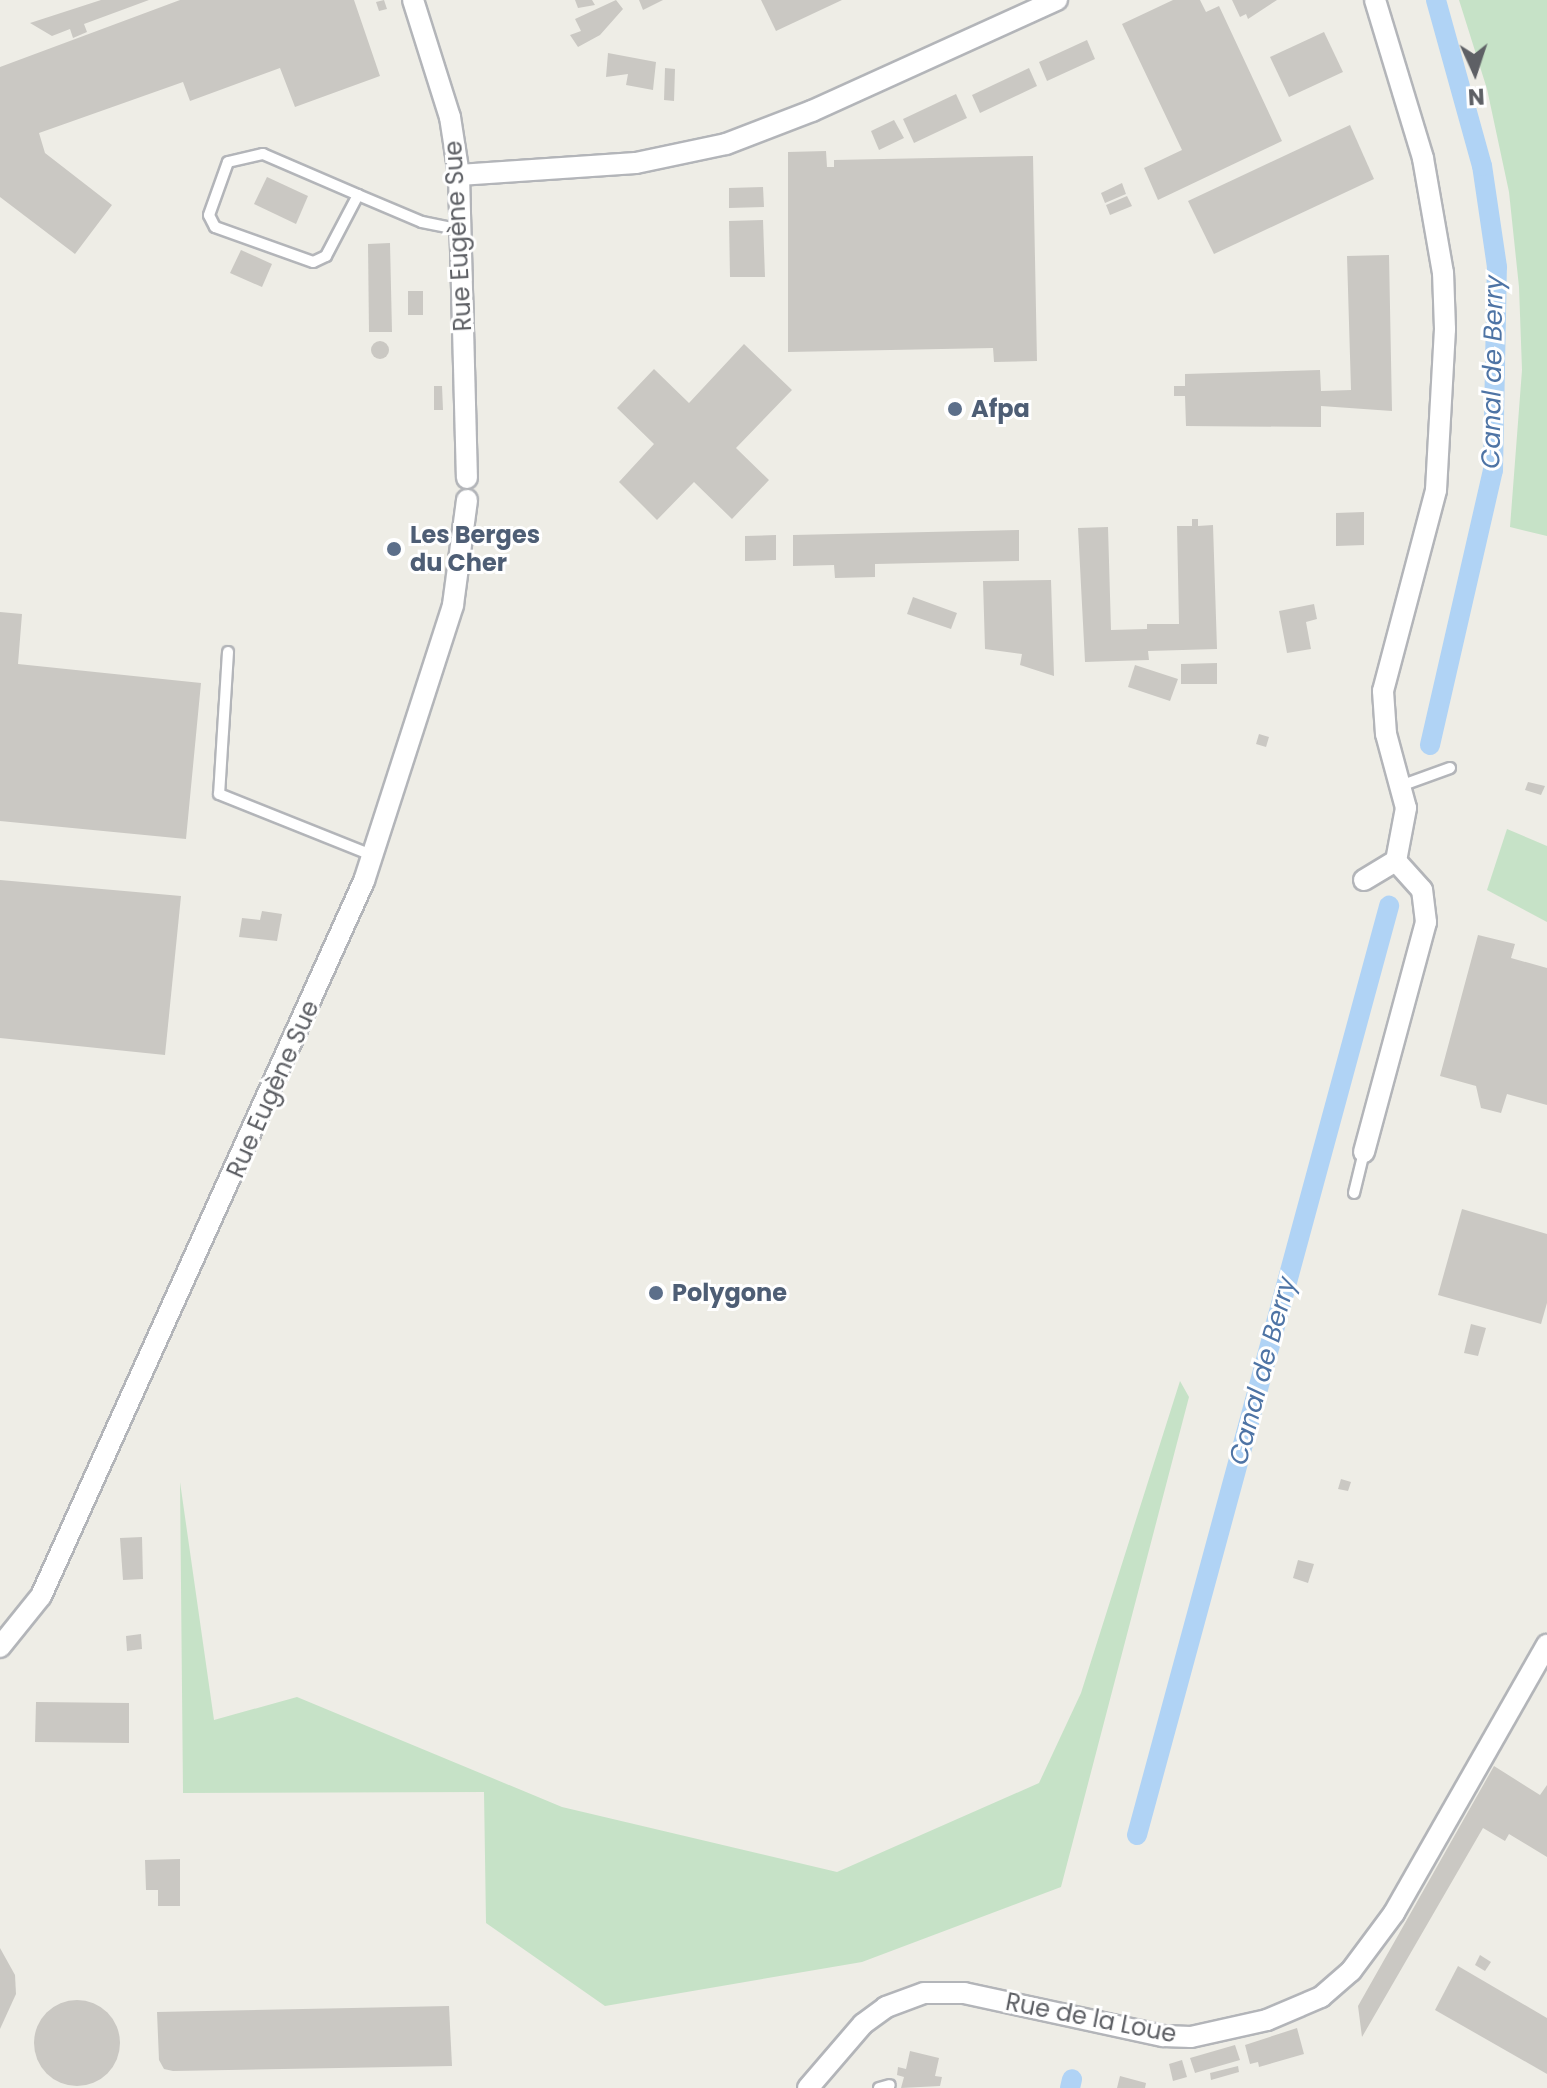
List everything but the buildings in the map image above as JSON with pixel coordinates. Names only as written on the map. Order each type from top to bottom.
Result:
[{"type":"street","name":"Rue Eugène Sue","points":[[413,0],[450,117],[459,175],[467,478]]},
{"type":"street","points":[[459,175],[636,163],[726,144],[812,111],[1057,0]]},
{"type":"street","points":[[1364,880],[1396,861],[1406,808],[1403,785],[1386,734],[1383,691],[1436,490],[1445,329],[1443,273],[1423,158],[1375,0]]},
{"type":"street","name":"Rue Eugène Sue","points":[[0,1647],[41,1596],[263,1113],[374,856],[453,605],[467,500]]},
{"type":"street","points":[[1364,1152],[1426,922],[1422,890],[1396,861]]},
{"type":"street","name":"Rue de la Loue","points":[[808,2088],[863,2024],[886,2007],[924,1993],[964,1993],[1163,2036],[1191,2037],[1267,2020],[1321,1997],[1351,1971],[1394,1913],[1547,1645]]},
{"type":"lane","points":[[358,195],[326,256],[313,262],[215,227],[209,215],[228,162],[241,155],[263,154],[422,222],[462,230]]},
{"type":"lane","points":[[228,652],[219,794],[374,856]]},
{"type":"lane","points":[[1403,785],[1450,768]]},
{"type":"lane","points":[[1354,1193],[1364,1152]]},
{"type":"green space","points":[[1459,0],[1547,0],[1547,536],[1510,527],[1522,370],[1519,287],[1509,192],[1487,89]]},
{"type":"green space","points":[[1507,829],[1547,846],[1547,922],[1487,890]]},
{"type":"green space","points":[[1180,1381],[1189,1397],[1061,1887],[862,1962],[605,2006],[486,1923],[484,1792],[183,1793],[180,1482],[214,1720],[297,1697],[562,1807],[837,1872],[1039,1783],[1081,1693]]},
{"type":"waterway","name":"Canal de Berry","points":[[1430,745],[1493,470],[1497,267],[1482,166],[1436,0]]},
{"type":"waterway","name":"Canal de Berry","points":[[1137,1835],[1389,906]]},
{"type":"waterway","name":"Canal de Berry","points":[[1070,2088],[1072,2079]]},
{"type":"place","name":"Afpa","points":[[955,409]]},
{"type":"place","name":"Les Berges du Cher","points":[[394,549]]},
{"type":"place","name":"Polygone","points":[[656,1293]]}]
